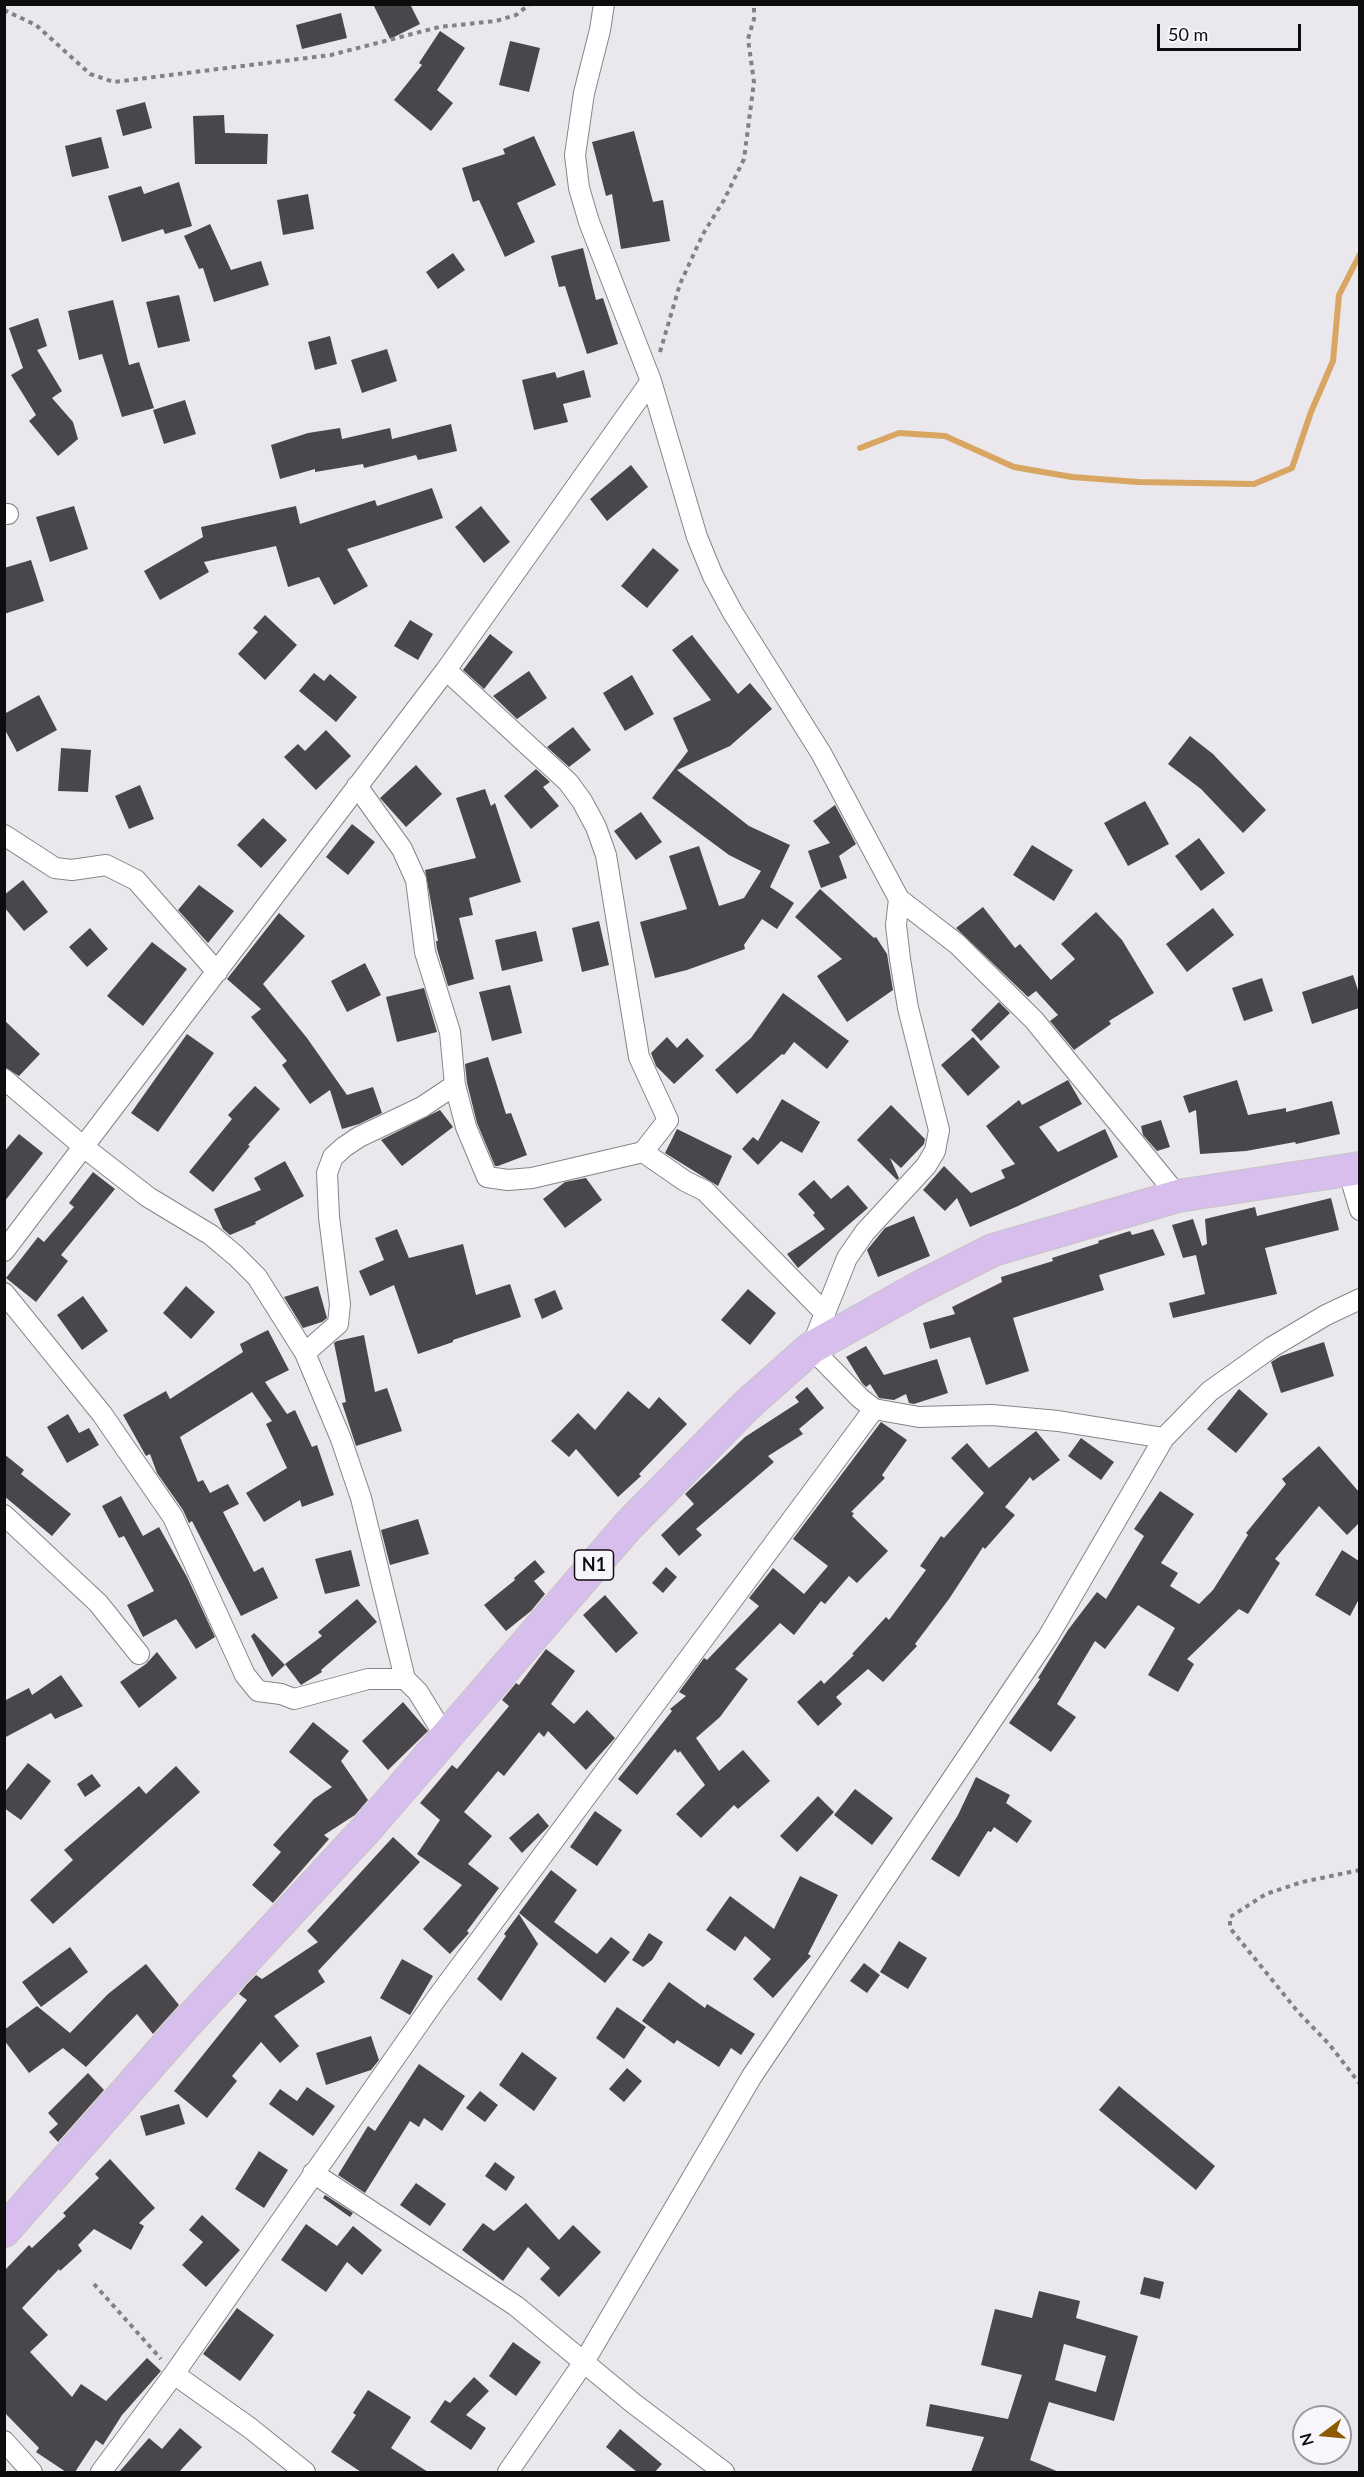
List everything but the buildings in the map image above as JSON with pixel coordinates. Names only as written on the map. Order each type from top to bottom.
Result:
[{"type":"main road","name":"N1","points":[[4,2230],[175,2036],[369,1826],[628,1526],[747,1405],[811,1348],[920,1287],[993,1250],[1178,1196],[1354,1169]]},
{"type":"street","points":[[604,4],[584,93],[575,155],[579,188],[589,222],[651,381],[697,537],[713,576],[733,613],[821,753],[899,899],[957,944],[1034,1020],[1178,1196]]},
{"type":"street","points":[[4,1251],[85,1148],[446,670],[651,381]]},
{"type":"street","points":[[357,786],[402,849],[416,880],[425,952],[450,1032],[455,1085],[466,1127],[487,1177],[508,1180],[532,1178],[643,1152],[668,1120],[639,1057],[606,855],[596,827],[582,801],[553,766],[446,670]]},
{"type":"street","points":[[4,835],[55,868],[72,870],[106,865],[136,880],[217,972]]},
{"type":"street","points":[[899,899],[896,925],[908,1008],[939,1130],[935,1151],[926,1166],[865,1232],[847,1257],[811,1348],[860,1398],[874,1409],[919,1417],[992,1415],[1058,1421],[1164,1438]]},
{"type":"street","points":[[4,1079],[85,1148],[148,1197],[211,1235],[257,1277],[305,1353],[341,1439],[361,1498],[405,1679],[417,1692],[446,1738]]},
{"type":"street","points":[[305,1353],[338,1324],[340,1304],[328,1217],[327,1173],[333,1157],[359,1137],[422,1107],[455,1085]]},
{"type":"street","points":[[643,1152],[705,1191],[824,1312]]},
{"type":"street","points":[[1354,1169],[1359,1210]]},
{"type":"street","points":[[4,1293],[102,1414],[173,1517],[245,1675],[258,1691],[280,1694],[294,1699],[368,1679],[405,1679]]},
{"type":"street","points":[[508,2472],[584,2362],[752,2076],[1048,1637],[1164,1438],[1210,1391],[1272,1347],[1326,1315],[1359,1299]]},
{"type":"street","points":[[101,2472],[174,2374],[436,1999],[874,1409]]},
{"type":"street","points":[[4,1515],[98,1603],[139,1654]]},
{"type":"street","points":[[313,2173],[516,2306],[633,2403],[724,2472]]},
{"type":"street","points":[[174,2374],[250,2428],[305,2472]]},
{"type":"street","points":[[4,2441],[32,2472]]},
{"type":"path","points":[[4,10],[36,25],[90,74],[114,82],[331,55],[439,27],[496,21],[516,15],[530,4]]},
{"type":"path","points":[[651,381],[680,284],[703,234],[724,200],[744,159],[754,82],[748,39],[754,19],[754,4]]},
{"type":"path","points":[[1359,1870],[1302,1882],[1266,1894],[1230,1917],[1230,1928],[1292,2004],[1329,2044],[1359,2084]]},
{"type":"path","points":[[94,2284],[174,2374]]},
{"type":"waterway","points":[[860,448],[899,433],[945,436],[1014,467],[1072,477],[1138,482],[1254,484],[1292,468],[1311,412],[1333,361],[1339,295],[1360,254]]}]
